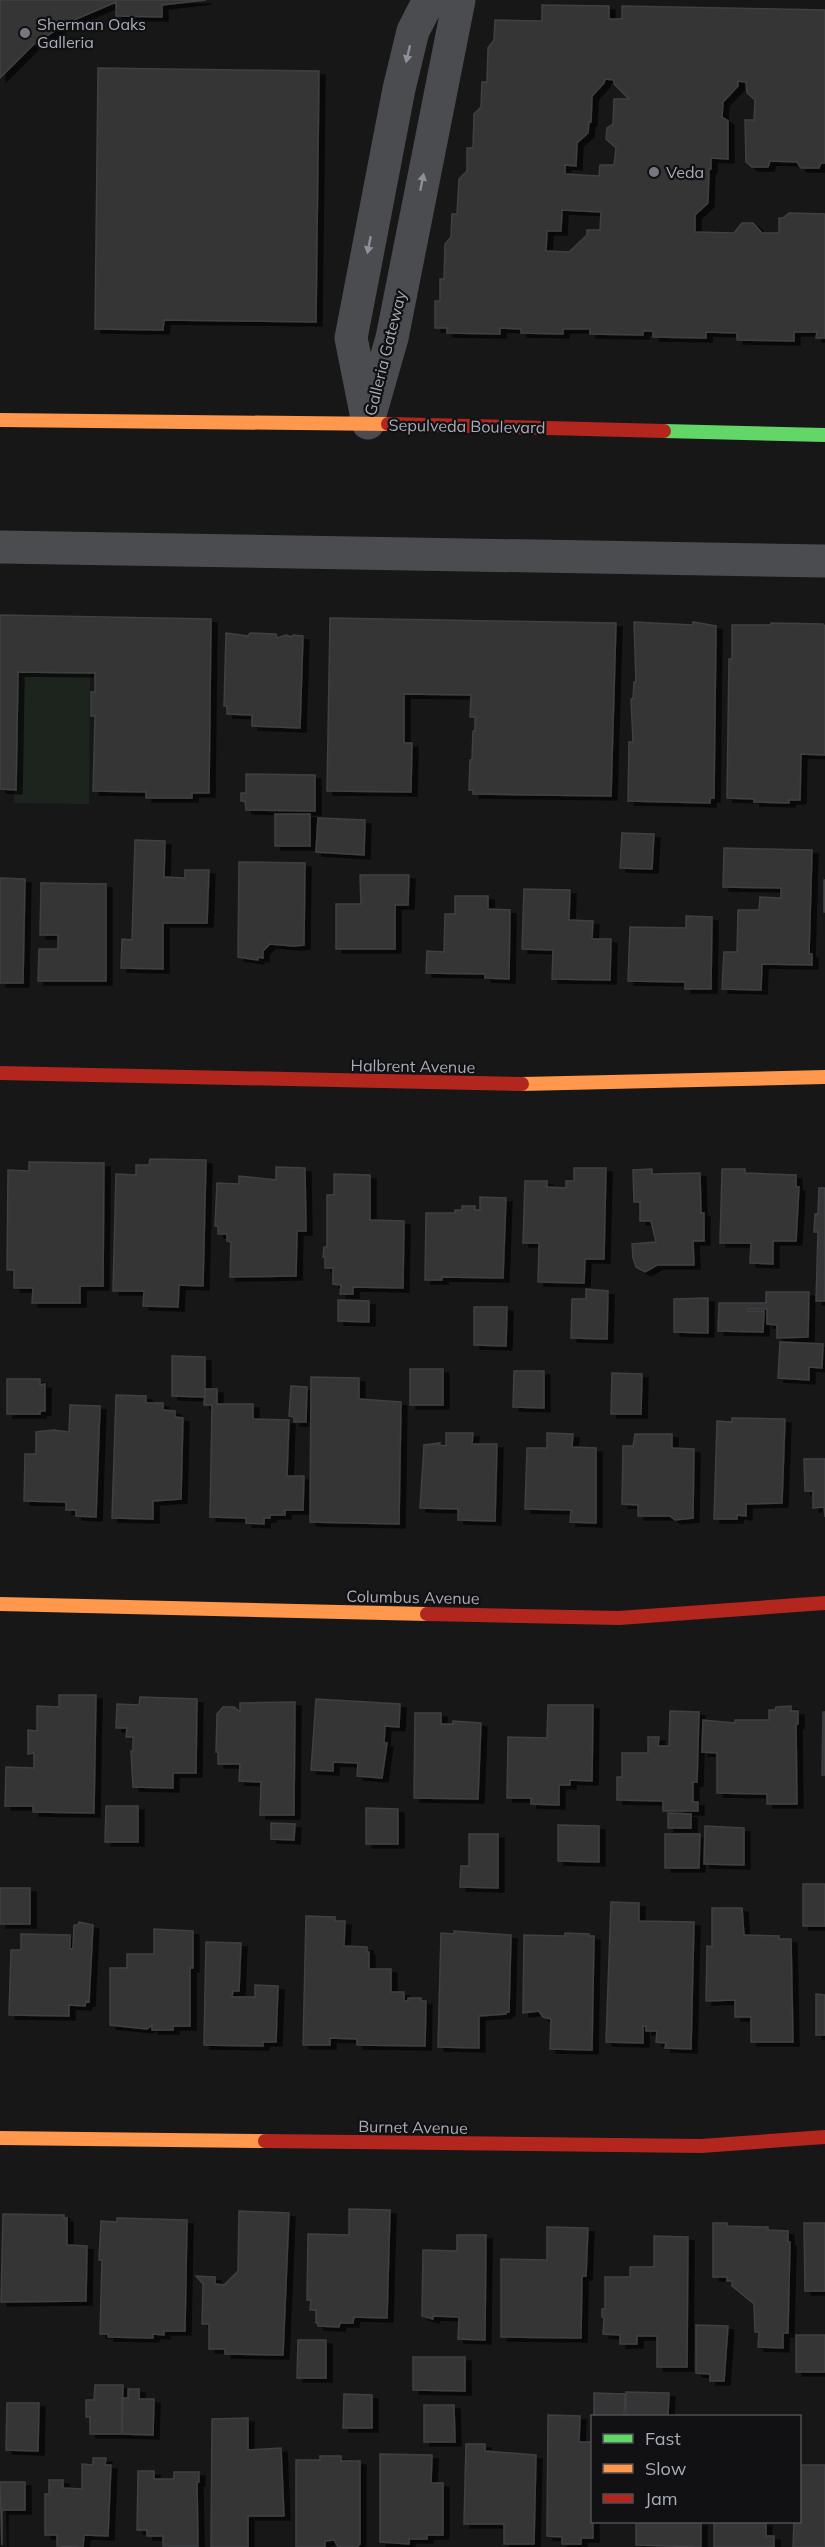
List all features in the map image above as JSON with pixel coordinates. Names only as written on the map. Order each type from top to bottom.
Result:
[{"type":"street","name":"Galleria Gateway","points":[[368,423],[351,338],[399,89],[413,31],[429,0]]},
{"type":"street","name":"Galleria Gateway","points":[[368,423],[392,338],[459,0]]},
{"type":"street","name":"Sepulveda Boulevard","points":[[0,420],[368,423],[825,435]]},
{"type":"street","points":[[0,547],[825,561]]},
{"type":"street","name":"Halbrent Avenue","points":[[0,1073],[498,1085],[825,1077]]},
{"type":"street","name":"Columbus Avenue","points":[[0,1604],[619,1618],[825,1603]]},
{"type":"street","name":"Burnet Avenue","points":[[0,2138],[701,2146],[825,2137]]},
{"type":"shaded area","points":[[16,670],[90,671],[89,804],[14,803]]},
{"type":"building","name":"Sherman Oaks Galleria","points":[[0,0],[206,0],[162,5],[162,17],[116,16],[116,2],[67,23],[34,44],[0,78]]},
{"type":"building","name":"Veda","points":[[542,5],[609,6],[609,19],[622,19],[622,6],[825,10],[825,163],[821,163],[819,168],[801,168],[797,162],[770,161],[768,167],[752,167],[746,162],[745,120],[754,120],[755,100],[747,93],[746,82],[738,81],[738,86],[723,102],[722,117],[728,121],[728,159],[711,158],[708,203],[695,215],[695,232],[734,233],[742,223],[753,223],[762,233],[779,233],[779,218],[789,213],[825,214],[825,338],[816,338],[817,332],[794,332],[794,341],[737,340],[737,333],[706,332],[706,338],[653,337],[653,331],[643,331],[643,335],[590,334],[590,329],[563,329],[563,334],[521,333],[521,329],[500,328],[500,334],[447,333],[447,328],[435,328],[435,301],[440,301],[440,279],[444,279],[445,244],[451,237],[452,214],[457,214],[459,179],[467,171],[467,148],[473,148],[474,114],[481,107],[482,82],[487,82],[488,48],[494,40],[495,20],[542,21]],"holes":[[[605,79],[614,80],[614,84],[629,99],[614,99],[613,124],[607,128],[606,139],[616,148],[614,165],[600,165],[599,176],[565,174],[565,165],[576,166],[577,143],[588,133],[589,122],[591,122],[592,96]],[[562,210],[601,212],[600,230],[587,230],[587,235],[569,252],[546,251],[547,231],[561,231]]]},
{"type":"building","points":[[98,68],[319,71],[316,322],[164,320],[163,330],[95,329]]},
{"type":"building","points":[[0,615],[211,619],[209,793],[192,793],[192,798],[146,798],[146,792],[93,791],[95,716],[91,716],[91,692],[95,692],[95,673],[18,672],[16,790],[0,789]]},
{"type":"building","points":[[330,618],[616,623],[611,796],[473,794],[473,790],[469,790],[470,760],[472,760],[473,731],[475,731],[475,717],[470,717],[471,695],[404,694],[404,743],[412,743],[411,792],[327,791]]},
{"type":"building","points":[[634,622],[693,625],[693,622],[716,626],[714,798],[710,798],[710,803],[628,801],[629,742],[633,742],[631,699],[633,699],[634,682],[636,682]]},
{"type":"building","points":[[771,623],[823,624],[825,626],[825,755],[801,754],[800,800],[789,800],[789,803],[754,802],[754,799],[727,798],[729,659],[732,659],[732,625],[771,625]]},
{"type":"building","points":[[226,633],[248,636],[250,633],[276,634],[277,638],[286,635],[303,636],[300,728],[252,726],[252,715],[227,714],[227,706],[224,706]]},
{"type":"building","points":[[246,774],[315,775],[315,811],[246,810],[245,801],[241,801],[241,793],[246,793]]},
{"type":"building","points":[[275,814],[310,814],[310,846],[275,846]]},
{"type":"building","points":[[318,818],[365,820],[364,855],[316,852]]},
{"type":"building","points":[[622,833],[654,834],[652,869],[620,868]]},
{"type":"building","points":[[135,840],[165,841],[164,877],[185,878],[185,870],[209,870],[207,923],[163,923],[163,969],[121,968],[122,939],[132,940]]},
{"type":"building","points":[[724,848],[812,850],[809,954],[812,954],[812,965],[762,964],[761,990],[722,989],[724,952],[737,952],[738,910],[759,910],[760,897],[781,898],[781,888],[723,887]]},
{"type":"building","points":[[239,862],[305,863],[304,945],[270,944],[263,951],[263,958],[258,957],[258,960],[238,957]]},
{"type":"building","points":[[360,875],[409,875],[408,905],[395,905],[395,949],[336,949],[336,904],[361,904]]},
{"type":"building","points":[[0,878],[25,879],[23,983],[0,983]]},
{"type":"building","points":[[825,880],[825,912],[824,912]]},
{"type":"building","points":[[41,883],[106,884],[106,981],[38,981],[39,949],[58,949],[58,935],[40,935]]},
{"type":"building","points":[[524,889],[570,890],[569,920],[593,921],[592,939],[611,939],[610,980],[552,979],[553,950],[522,949]]},
{"type":"building","points":[[455,896],[488,896],[488,909],[510,910],[509,979],[485,978],[485,974],[426,973],[427,951],[444,952],[445,914],[455,914]]},
{"type":"building","points":[[686,916],[712,917],[711,989],[685,989],[685,982],[628,981],[630,927],[686,928]]},
{"type":"building","points":[[150,1159],[206,1160],[203,1286],[179,1285],[178,1307],[143,1306],[144,1291],[113,1291],[116,1174],[136,1175],[136,1165],[149,1165]]},
{"type":"building","points":[[29,1162],[104,1163],[103,1286],[80,1286],[80,1303],[32,1303],[33,1288],[14,1288],[14,1270],[7,1270],[8,1170],[29,1171]]},
{"type":"building","points":[[276,1167],[305,1168],[306,1231],[297,1231],[296,1276],[230,1277],[231,1242],[227,1241],[227,1234],[218,1234],[218,1226],[215,1226],[217,1183],[239,1184],[239,1176],[276,1180]]},
{"type":"building","points":[[574,1168],[606,1168],[604,1259],[585,1259],[584,1283],[538,1282],[539,1243],[523,1243],[525,1181],[547,1181],[547,1187],[566,1188],[566,1181],[574,1181]]},
{"type":"building","points":[[652,1169],[652,1174],[700,1173],[704,1241],[693,1241],[694,1265],[657,1265],[645,1272],[636,1267],[632,1244],[656,1242],[651,1221],[640,1221],[640,1202],[634,1202],[633,1170]]},
{"type":"building","points":[[722,1169],[745,1169],[745,1173],[796,1175],[796,1187],[799,1187],[796,1241],[773,1241],[773,1264],[750,1263],[751,1243],[720,1243]]},
{"type":"building","points":[[334,1174],[370,1175],[370,1220],[404,1221],[403,1288],[353,1287],[353,1294],[340,1294],[341,1285],[333,1284],[333,1268],[325,1268],[325,1257],[323,1257],[324,1247],[327,1247],[327,1195],[334,1195]]},
{"type":"building","points":[[819,1188],[825,1188],[825,1301],[816,1301],[818,1232],[814,1232],[815,1214],[818,1214]]},
{"type":"building","points":[[480,1197],[506,1198],[503,1278],[442,1277],[442,1280],[425,1280],[426,1213],[455,1213],[455,1210],[462,1210],[462,1206],[475,1206],[475,1210],[480,1210]]},
{"type":"building","points":[[586,1289],[608,1291],[607,1339],[571,1338],[572,1299],[586,1299]]},
{"type":"building","points":[[766,1292],[809,1292],[808,1337],[777,1338],[777,1325],[767,1324],[767,1309],[748,1309],[748,1311],[764,1311],[763,1332],[718,1331],[719,1303],[766,1303]]},
{"type":"building","points":[[708,1298],[708,1333],[674,1332],[674,1299]]},
{"type":"building","points":[[338,1300],[369,1301],[369,1322],[338,1321]]},
{"type":"building","points":[[474,1307],[507,1307],[506,1346],[474,1345]]},
{"type":"building","points":[[780,1342],[823,1344],[822,1368],[809,1367],[809,1380],[778,1378]]},
{"type":"building","points":[[172,1356],[205,1357],[205,1397],[172,1396]]},
{"type":"building","points":[[410,1369],[443,1369],[443,1405],[410,1405]]},
{"type":"building","points":[[514,1371],[544,1371],[544,1408],[513,1407]]},
{"type":"building","points":[[612,1373],[642,1374],[641,1414],[611,1414]]},
{"type":"building","points":[[311,1377],[359,1378],[359,1399],[401,1402],[399,1524],[310,1522]]},
{"type":"building","points":[[7,1379],[40,1379],[40,1385],[45,1384],[45,1411],[40,1411],[40,1414],[7,1414]]},
{"type":"building","points":[[291,1386],[307,1387],[306,1422],[294,1422],[294,1417],[289,1416]]},
{"type":"building","points":[[205,1389],[217,1389],[217,1404],[253,1404],[253,1419],[289,1420],[287,1476],[304,1476],[303,1510],[285,1510],[285,1515],[270,1515],[270,1518],[264,1518],[264,1524],[246,1523],[246,1518],[210,1517],[212,1405],[204,1405]]},
{"type":"building","points":[[116,1395],[146,1396],[146,1403],[163,1403],[163,1410],[175,1411],[175,1417],[183,1418],[181,1499],[153,1501],[153,1519],[112,1518]]},
{"type":"building","points":[[70,1405],[100,1406],[96,1517],[76,1516],[76,1510],[66,1510],[66,1502],[24,1501],[25,1454],[36,1454],[36,1432],[54,1430],[69,1432]]},
{"type":"building","points":[[732,1418],[785,1419],[782,1503],[746,1504],[746,1516],[737,1515],[737,1519],[714,1519],[717,1421],[732,1422]]},
{"type":"building","points":[[446,1433],[473,1433],[472,1444],[497,1444],[495,1521],[458,1520],[458,1509],[420,1508],[424,1445],[440,1443],[439,1445],[446,1446]]},
{"type":"building","points":[[547,1433],[573,1434],[572,1447],[596,1448],[596,1523],[570,1522],[571,1510],[525,1509],[527,1448],[547,1448]]},
{"type":"building","points":[[635,1434],[672,1434],[672,1448],[694,1449],[693,1518],[675,1520],[670,1516],[638,1516],[638,1505],[622,1504],[623,1446],[633,1446]]},
{"type":"building","points":[[804,1459],[825,1459],[825,1517],[824,1507],[813,1508],[813,1491],[805,1491]]},
{"type":"building","points":[[59,1695],[96,1695],[94,1813],[33,1812],[33,1806],[5,1806],[6,1767],[34,1768],[34,1753],[28,1754],[28,1730],[37,1731],[37,1706],[59,1707]]},
{"type":"building","points":[[140,1697],[197,1699],[196,1773],[173,1773],[173,1788],[133,1787],[131,1751],[133,1751],[133,1737],[126,1737],[127,1728],[116,1728],[117,1704],[139,1705]]},
{"type":"building","points":[[316,1699],[400,1704],[399,1727],[385,1726],[384,1743],[387,1743],[382,1778],[357,1776],[358,1763],[333,1762],[333,1771],[311,1770]]},
{"type":"building","points":[[295,1702],[294,1815],[260,1815],[261,1782],[239,1781],[240,1764],[218,1764],[217,1714],[223,1707],[234,1707],[240,1712],[240,1703]]},
{"type":"building","points":[[548,1705],[593,1705],[592,1781],[570,1780],[570,1785],[559,1785],[559,1805],[531,1804],[531,1798],[507,1798],[508,1737],[547,1738]]},
{"type":"building","points":[[791,1706],[791,1711],[798,1711],[798,1724],[796,1724],[797,1804],[767,1804],[767,1794],[717,1793],[717,1753],[702,1752],[703,1720],[735,1723],[735,1720],[769,1720],[769,1710]]},
{"type":"building","points":[[670,1711],[699,1712],[697,1782],[693,1782],[693,1802],[698,1802],[698,1811],[663,1811],[663,1801],[617,1800],[617,1777],[622,1777],[622,1753],[648,1753],[648,1737],[659,1737],[658,1746],[669,1746]]},
{"type":"building","points":[[823,1712],[825,1712],[825,1775],[822,1775]]},
{"type":"building","points":[[415,1713],[441,1713],[441,1724],[453,1724],[453,1721],[481,1723],[478,1799],[414,1798]]},
{"type":"building","points":[[106,1806],[138,1806],[138,1842],[105,1842]]},
{"type":"building","points":[[366,1808],[398,1809],[398,1844],[366,1844]]},
{"type":"building","points":[[668,1813],[691,1814],[691,1828],[668,1828]]},
{"type":"building","points":[[271,1823],[295,1824],[294,1840],[271,1839]]},
{"type":"building","points":[[558,1825],[599,1826],[599,1862],[558,1861]]},
{"type":"building","points":[[705,1826],[744,1828],[744,1865],[704,1864]]},
{"type":"building","points":[[469,1834],[498,1834],[498,1888],[460,1887],[461,1866],[469,1866]]},
{"type":"building","points":[[665,1834],[700,1834],[699,1868],[665,1868]]},
{"type":"building","points":[[803,1884],[825,1884],[825,1926],[803,1926]]},
{"type":"building","points":[[0,1888],[30,1888],[30,1924],[0,1924]]},
{"type":"building","points":[[611,1902],[639,1903],[639,1921],[694,1922],[691,2049],[665,2048],[666,2043],[656,2042],[657,2031],[646,2031],[646,2026],[643,2026],[643,2043],[606,2042]]},
{"type":"building","points":[[712,1908],[742,1908],[744,1935],[779,1936],[779,1939],[791,1939],[793,2042],[751,2042],[751,2017],[735,2017],[735,2000],[706,2001],[707,1946],[712,1947]]},
{"type":"building","points":[[306,1916],[335,1917],[335,1921],[345,1921],[344,1946],[367,1947],[369,1969],[391,1969],[391,1992],[404,1992],[404,2001],[408,2001],[408,1998],[421,1998],[421,2001],[426,2001],[425,2046],[357,2045],[357,2039],[330,2038],[330,2045],[303,2045]]},
{"type":"building","points":[[79,1922],[93,1925],[89,2002],[86,2001],[85,2006],[69,2005],[69,2016],[9,2015],[11,1950],[21,1950],[21,1934],[70,1935],[70,1949],[73,1949],[74,1925],[78,1925]]},
{"type":"building","points":[[154,1929],[193,1931],[193,1968],[190,1968],[190,2026],[173,2026],[173,2030],[152,2030],[152,2025],[147,2029],[110,2025],[110,1968],[127,1968],[127,1954],[154,1954]]},
{"type":"building","points":[[454,1931],[511,1935],[509,2012],[479,2016],[479,2048],[438,2047],[441,1933],[454,1934]]},
{"type":"building","points":[[565,1933],[594,1936],[592,2050],[550,2049],[551,2019],[543,2017],[539,2011],[523,2013],[524,1935],[565,1936]]},
{"type":"building","points":[[206,1942],[241,1943],[239,1991],[233,1991],[232,1997],[255,1997],[255,1985],[278,1986],[276,2042],[263,2042],[263,2046],[204,2045]]},
{"type":"building","points":[[816,1994],[825,1995],[825,2035],[816,2035]]},
{"type":"building","points":[[349,2209],[390,2210],[387,2318],[354,2317],[353,2323],[340,2323],[339,2327],[318,2326],[316,2310],[310,2310],[311,2300],[307,2300],[308,2234],[349,2235]]},
{"type":"building","points":[[239,2211],[289,2213],[283,2355],[225,2354],[225,2349],[209,2349],[209,2324],[202,2324],[203,2284],[196,2276],[215,2277],[215,2284],[224,2285],[238,2271]]},
{"type":"building","points":[[3,2214],[64,2215],[64,2218],[67,2218],[67,2245],[87,2246],[86,2301],[1,2302]]},
{"type":"building","points":[[117,2218],[187,2220],[185,2331],[164,2331],[164,2335],[153,2334],[153,2338],[108,2337],[108,2334],[100,2334],[101,2221],[117,2222]]},
{"type":"building","points":[[713,2223],[727,2223],[727,2226],[768,2227],[768,2230],[788,2231],[788,2242],[790,2242],[788,2333],[783,2333],[783,2348],[758,2347],[759,2332],[755,2332],[754,2304],[732,2286],[732,2281],[727,2281],[727,2277],[713,2277]]},
{"type":"building","points":[[804,2223],[825,2223],[825,2291],[805,2291]]},
{"type":"building","points":[[547,2227],[588,2228],[586,2276],[582,2276],[581,2338],[501,2337],[501,2259],[547,2260]]},
{"type":"building","points":[[457,2235],[486,2235],[485,2340],[458,2339],[459,2317],[433,2316],[433,2319],[422,2316],[423,2250],[457,2251]]},
{"type":"building","points":[[654,2236],[688,2237],[687,2367],[657,2367],[657,2336],[637,2336],[637,2344],[620,2344],[620,2335],[603,2334],[602,2309],[605,2309],[605,2277],[630,2277],[630,2267],[654,2267]]},
{"type":"building","points":[[696,2325],[728,2326],[724,2381],[710,2381],[710,2374],[696,2373]]},
{"type":"building","points":[[796,2335],[825,2335],[825,2372],[796,2372]]},
{"type":"building","points":[[298,2340],[326,2340],[326,2378],[297,2378]]},
{"type":"building","points":[[413,2357],[465,2357],[465,2391],[413,2390]]},
{"type":"building","points":[[95,2385],[123,2385],[122,2434],[90,2434],[90,2417],[86,2417],[86,2400],[94,2400]]},
{"type":"building","points":[[128,2389],[139,2389],[139,2399],[154,2399],[153,2435],[122,2434],[122,2398],[128,2398]]},
{"type":"building","points":[[626,2392],[669,2393],[668,2415],[626,2415]]},
{"type":"building","points":[[594,2393],[625,2394],[624,2415],[594,2415]]},
{"type":"building","points":[[344,2394],[372,2395],[372,2428],[343,2428]]},
{"type":"building","points":[[7,2403],[39,2403],[38,2451],[6,2450]]},
{"type":"building","points":[[424,2405],[454,2405],[455,2442],[424,2442]]},
{"type":"building","points":[[548,2415],[580,2416],[579,2442],[591,2442],[593,2538],[581,2538],[581,2544],[562,2544],[562,2537],[547,2536]]},
{"type":"building","points":[[248,2418],[248,2450],[281,2448],[284,2516],[248,2516],[248,2547],[211,2547],[212,2419]]},
{"type":"building","points":[[466,2444],[485,2444],[485,2451],[536,2455],[534,2544],[504,2544],[504,2524],[464,2524]]},
{"type":"building","points":[[380,2454],[432,2455],[431,2483],[443,2483],[443,2535],[427,2535],[427,2539],[409,2539],[409,2544],[380,2542]]},
{"type":"building","points":[[320,2456],[341,2456],[341,2461],[360,2461],[360,2544],[357,2547],[338,2547],[334,2540],[325,2541],[325,2547],[296,2547],[296,2460],[320,2460]]},
{"type":"building","points":[[93,2458],[106,2458],[105,2465],[111,2465],[108,2536],[84,2535],[83,2547],[57,2546],[57,2535],[45,2535],[45,2494],[49,2494],[49,2480],[63,2480],[63,2488],[82,2489],[82,2464],[93,2465]]},
{"type":"building","points":[[801,2465],[825,2465],[825,2547],[793,2547],[794,2523],[801,2523]]},
{"type":"building","points":[[138,2471],[154,2471],[154,2479],[174,2479],[174,2472],[199,2472],[199,2482],[197,2482],[198,2546],[163,2546],[163,2536],[147,2536],[147,2530],[137,2530]]},
{"type":"building","points":[[0,2482],[25,2482],[25,2510],[2,2510],[2,2545]]},
{"type":"building","points":[[636,2523],[701,2523],[701,2547],[636,2545]]},
{"type":"building","points":[[714,2523],[766,2523],[766,2536],[774,2536],[774,2547],[714,2547]]},
{"type":"traffic: fast","points":[[664,431],[825,435]]},
{"type":"traffic: slow","points":[[0,420],[388,424]]},
{"type":"traffic: slow","points":[[522,1084],[825,1077]]},
{"type":"traffic: slow","points":[[0,1604],[427,1614]]},
{"type":"traffic: slow","points":[[0,2138],[265,2141]]},
{"type":"traffic: jam","points":[[388,424],[664,431]]},
{"type":"traffic: jam","points":[[0,1073],[522,1084]]},
{"type":"traffic: jam","points":[[427,1614],[619,1618],[825,1603]]},
{"type":"traffic: jam","points":[[265,2141],[701,2146],[825,2137]]},
{"type":"place","name":"Sherman Oaks Galleria","points":[[25,33]]},
{"type":"place","name":"Veda","points":[[654,172]]}]
